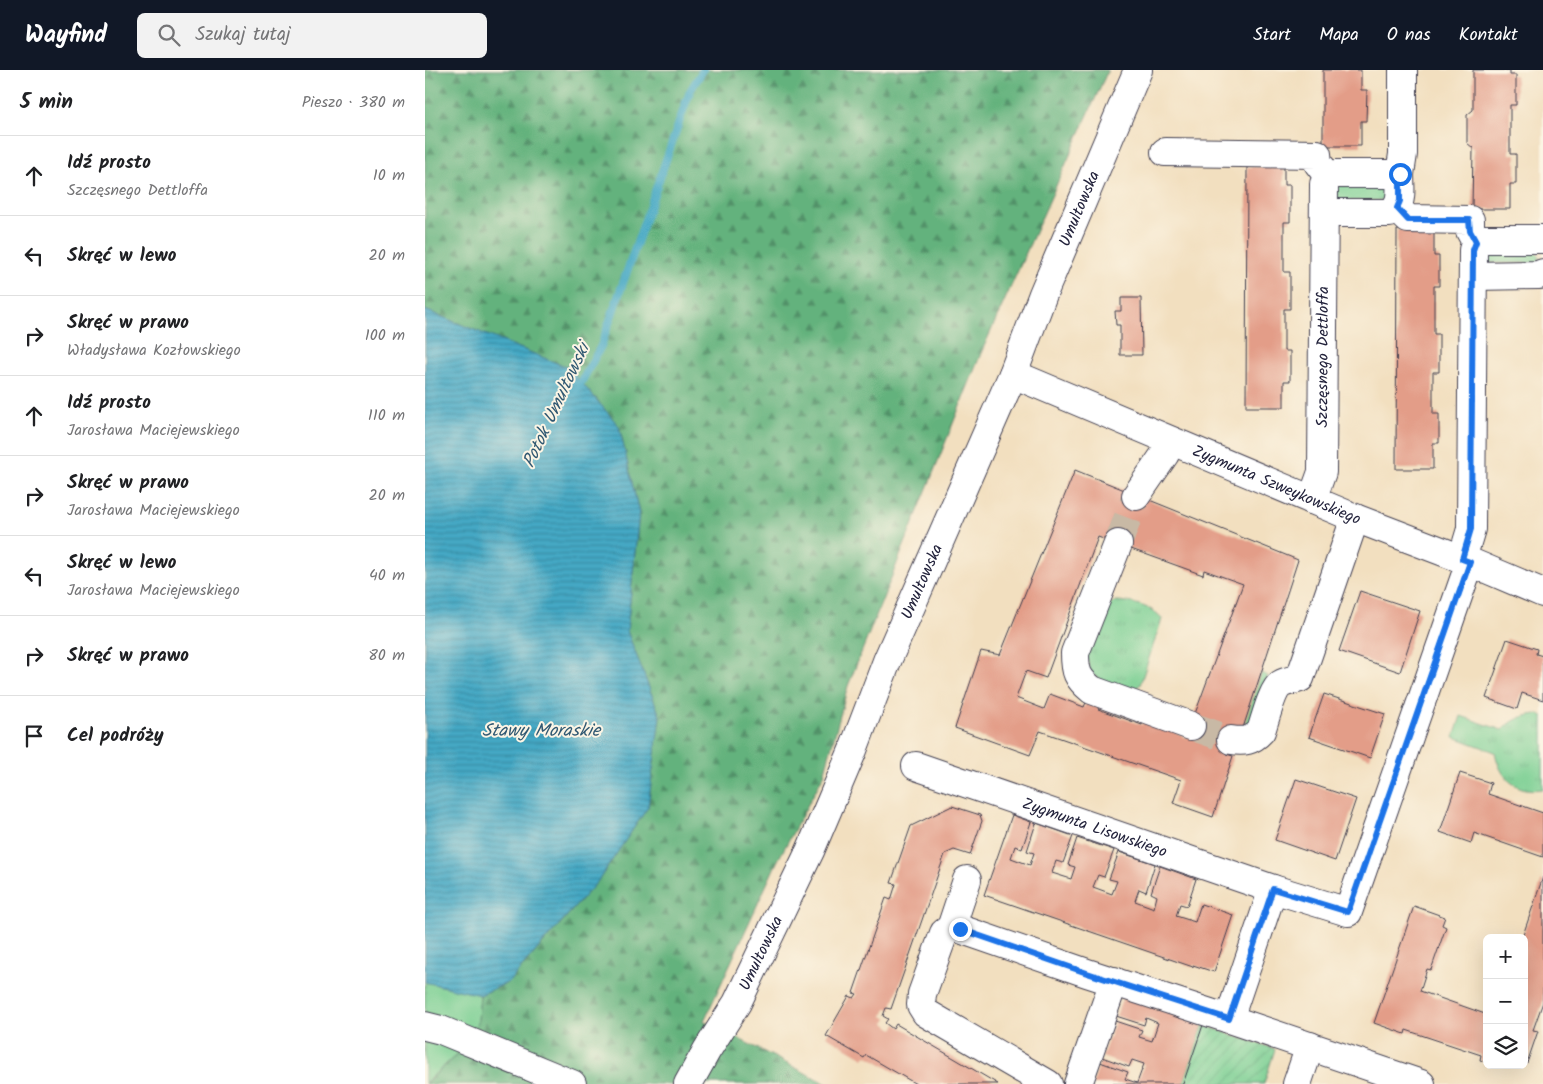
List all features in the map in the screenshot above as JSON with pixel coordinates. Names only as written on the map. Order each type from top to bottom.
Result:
[{"type":"street","name":"Umultowska","points":[[688,1084],[737,1002],[810,851],[853,750],[887,661],[1013,374],[1043,294],[1138,70]]},
{"type":"street","points":[[1324,213],[1390,213],[1397,208],[1400,201],[1400,174],[1403,154],[1403,70]]},
{"type":"street","points":[[1165,152],[1317,154],[1317,163],[1328,176],[1336,174],[1400,174]]},
{"type":"street","name":"Szczęsnego Dettloffa","points":[[1312,500],[1322,472],[1324,184],[1328,176]]},
{"type":"street","points":[[1397,208],[1408,220],[1469,220],[1470,231],[1476,242]]},
{"type":"street","points":[[1466,560],[1471,529],[1473,250],[1476,242],[1483,239],[1543,239]]},
{"type":"street","points":[[1473,276],[1543,274]]},
{"type":"street","name":"Zygmunta Szweykowskiego","points":[[1013,374],[1355,518],[1466,560],[1543,593]]},
{"type":"street","points":[[1136,496],[1165,454],[1171,441]]},
{"type":"street","points":[[1231,740],[1249,740],[1256,737],[1261,731],[1276,689],[1283,683],[1292,682],[1300,678],[1355,518]]},
{"type":"street","points":[[1118,544],[1075,653],[1075,668],[1081,681],[1092,690],[1191,726]]},
{"type":"street","name":"Zygmunta Lisowskiego","points":[[916,766],[1273,889],[1348,912],[1466,560]]},
{"type":"street","points":[[967,880],[951,928],[944,933],[922,994],[921,1004],[926,1012],[1048,1084]]},
{"type":"street","points":[[1229,1019],[1273,889]]},
{"type":"street","points":[[951,928],[960,929],[1421,1084]]},
{"type":"street","points":[[1078,1084],[1114,981]]},
{"type":"street","points":[[425,1026],[441,1030],[572,1084]]},
{"type":"street","points":[[1297,1084],[1310,1046]]},
{"type":"green space","points":[[425,70],[1108,70],[982,351],[848,686],[824,775],[777,862],[704,1021],[827,1084],[425,1084],[464,1048],[478,1021],[480,995],[509,982],[598,881],[648,807],[660,716],[627,631],[639,513],[619,426],[569,368],[425,310]]},
{"type":"green space","points":[[1336,185],[1381,185],[1390,189],[1388,200],[1338,201],[1332,188]]},
{"type":"green space","points":[[1534,251],[1540,256],[1538,263],[1485,263],[1485,255],[1488,252]]},
{"type":"green space","points":[[1116,601],[1128,602],[1148,608],[1162,619],[1140,685],[1134,688],[1121,689],[1091,674],[1085,651],[1108,605]]},
{"type":"green space","points":[[1261,673],[1268,676],[1250,725],[1244,723]]},
{"type":"green space","points":[[1536,714],[1543,716],[1543,789],[1524,789],[1510,782],[1497,761],[1495,752],[1454,737],[1461,716],[1502,730],[1517,719]]},
{"type":"green space","points":[[425,982],[480,995],[478,1021],[464,1048],[425,1083]]},
{"type":"green space","points":[[1203,1025],[1275,1049],[1264,1084],[1183,1084]]},
{"type":"water","name":"Stawy Moraskie","points":[[425,310],[569,368],[619,426],[639,513],[627,631],[660,716],[648,807],[598,881],[509,982],[480,995],[425,982]]},
{"type":"building","points":[[1323,70],[1361,70],[1361,90],[1367,90],[1366,121],[1361,121],[1361,146],[1323,146]]},
{"type":"building","points":[[1473,70],[1510,70],[1510,75],[1516,75],[1516,105],[1510,105],[1510,154],[1516,154],[1516,184],[1510,184],[1510,209],[1472,209],[1473,148],[1467,143],[1467,115],[1473,110]]},
{"type":"building","points":[[1247,167],[1284,167],[1284,185],[1290,185],[1290,222],[1284,222],[1284,272],[1290,272],[1290,309],[1284,309],[1284,351],[1290,351],[1290,381],[1284,381],[1284,407],[1246,407]]},
{"type":"building","points":[[1397,230],[1434,230],[1434,256],[1439,256],[1439,286],[1434,286],[1434,334],[1439,334],[1439,372],[1433,372],[1433,414],[1439,414],[1439,443],[1433,443],[1433,469],[1396,469]]},
{"type":"building","points":[[1121,298],[1141,298],[1142,355],[1120,355],[1120,325],[1116,325],[1115,311],[1121,311]]},
{"type":"building","points":[[1075,470],[1298,560],[1241,734],[1234,732],[1226,754],[1233,756],[1213,817],[1173,803],[1181,780],[1040,731],[1030,755],[955,728],[981,651],[1000,655]],"holes":[[[1098,537],[1203,575],[1204,570],[1243,584],[1186,738],[1146,715],[1142,725],[1098,709],[1101,702],[1088,698],[1084,707],[1050,694],[1044,709],[1016,698],[1026,671],[1046,678]]]},
{"type":"building","points":[[1360,591],[1420,611],[1400,672],[1339,651]]},
{"type":"building","points":[[1507,639],[1537,649],[1536,654],[1543,656],[1543,700],[1522,693],[1517,709],[1486,698]]},
{"type":"building","points":[[1324,694],[1385,714],[1370,758],[1309,737]]},
{"type":"building","points":[[1460,773],[1491,783],[1488,794],[1543,813],[1543,857],[1474,833],[1471,843],[1440,832]]},
{"type":"building","points":[[1296,779],[1356,799],[1335,861],[1275,840]]},
{"type":"building","points":[[952,806],[980,815],[982,821],[970,855],[954,850],[945,854],[891,1009],[886,1008],[883,1016],[888,1019],[885,1023],[893,1029],[896,1024],[998,1084],[916,1084],[866,1055],[864,1058],[826,1036],[849,996],[854,998],[857,994],[853,993],[886,898],[891,900],[896,884],[891,883],[911,826]]},
{"type":"building","points":[[1012,815],[1031,822],[1022,849],[1015,846],[1011,858],[1030,865],[1034,853],[1027,851],[1036,823],[1073,836],[1063,863],[1056,861],[1052,873],[1071,879],[1075,867],[1068,865],[1077,838],[1114,850],[1104,877],[1098,875],[1093,887],[1112,894],[1117,881],[1109,879],[1119,852],[1155,864],[1146,892],[1139,889],[1135,901],[1154,908],[1157,896],[1151,893],[1160,866],[1196,879],[1187,906],[1180,904],[1176,916],[1195,922],[1201,904],[1233,915],[1214,972],[1193,965],[1193,967],[984,895]]},
{"type":"building","points":[[1543,877],[1543,1002],[1533,1030],[1538,1031],[1528,1060],[1528,934],[1523,934]]},
{"type":"building","points":[[1414,906],[1445,917],[1442,925],[1446,927],[1431,970],[1427,969],[1420,991],[1483,1013],[1483,1061],[1480,1060],[1481,1055],[1406,1030],[1405,1034],[1374,1023]]},
{"type":"building","points":[[1123,997],[1203,1025],[1183,1084],[1093,1084],[1100,1062],[1128,1072],[1125,1079],[1137,1083],[1144,1064],[1132,1060],[1129,1067],[1102,1057],[1115,1021],[1142,1030],[1139,1037],[1152,1041],[1158,1023],[1146,1018],[1144,1025],[1116,1016]]},
{"type":"waterway","name":"Potok Umultowski","points":[[577,390],[601,346],[690,91],[703,70]]},
{"type":"tunnel","points":[[1118,544],[1136,496]]},
{"type":"tunnel","points":[[1191,726],[1231,740]]},
{"type":"route","points":[[960,929],[1229,1019],[1273,889],[1348,912],[1470,562],[1462,559],[1471,529],[1473,250],[1476,242],[1470,231],[1469,220],[1408,220],[1397,208],[1400,201],[1400,174]]}]
